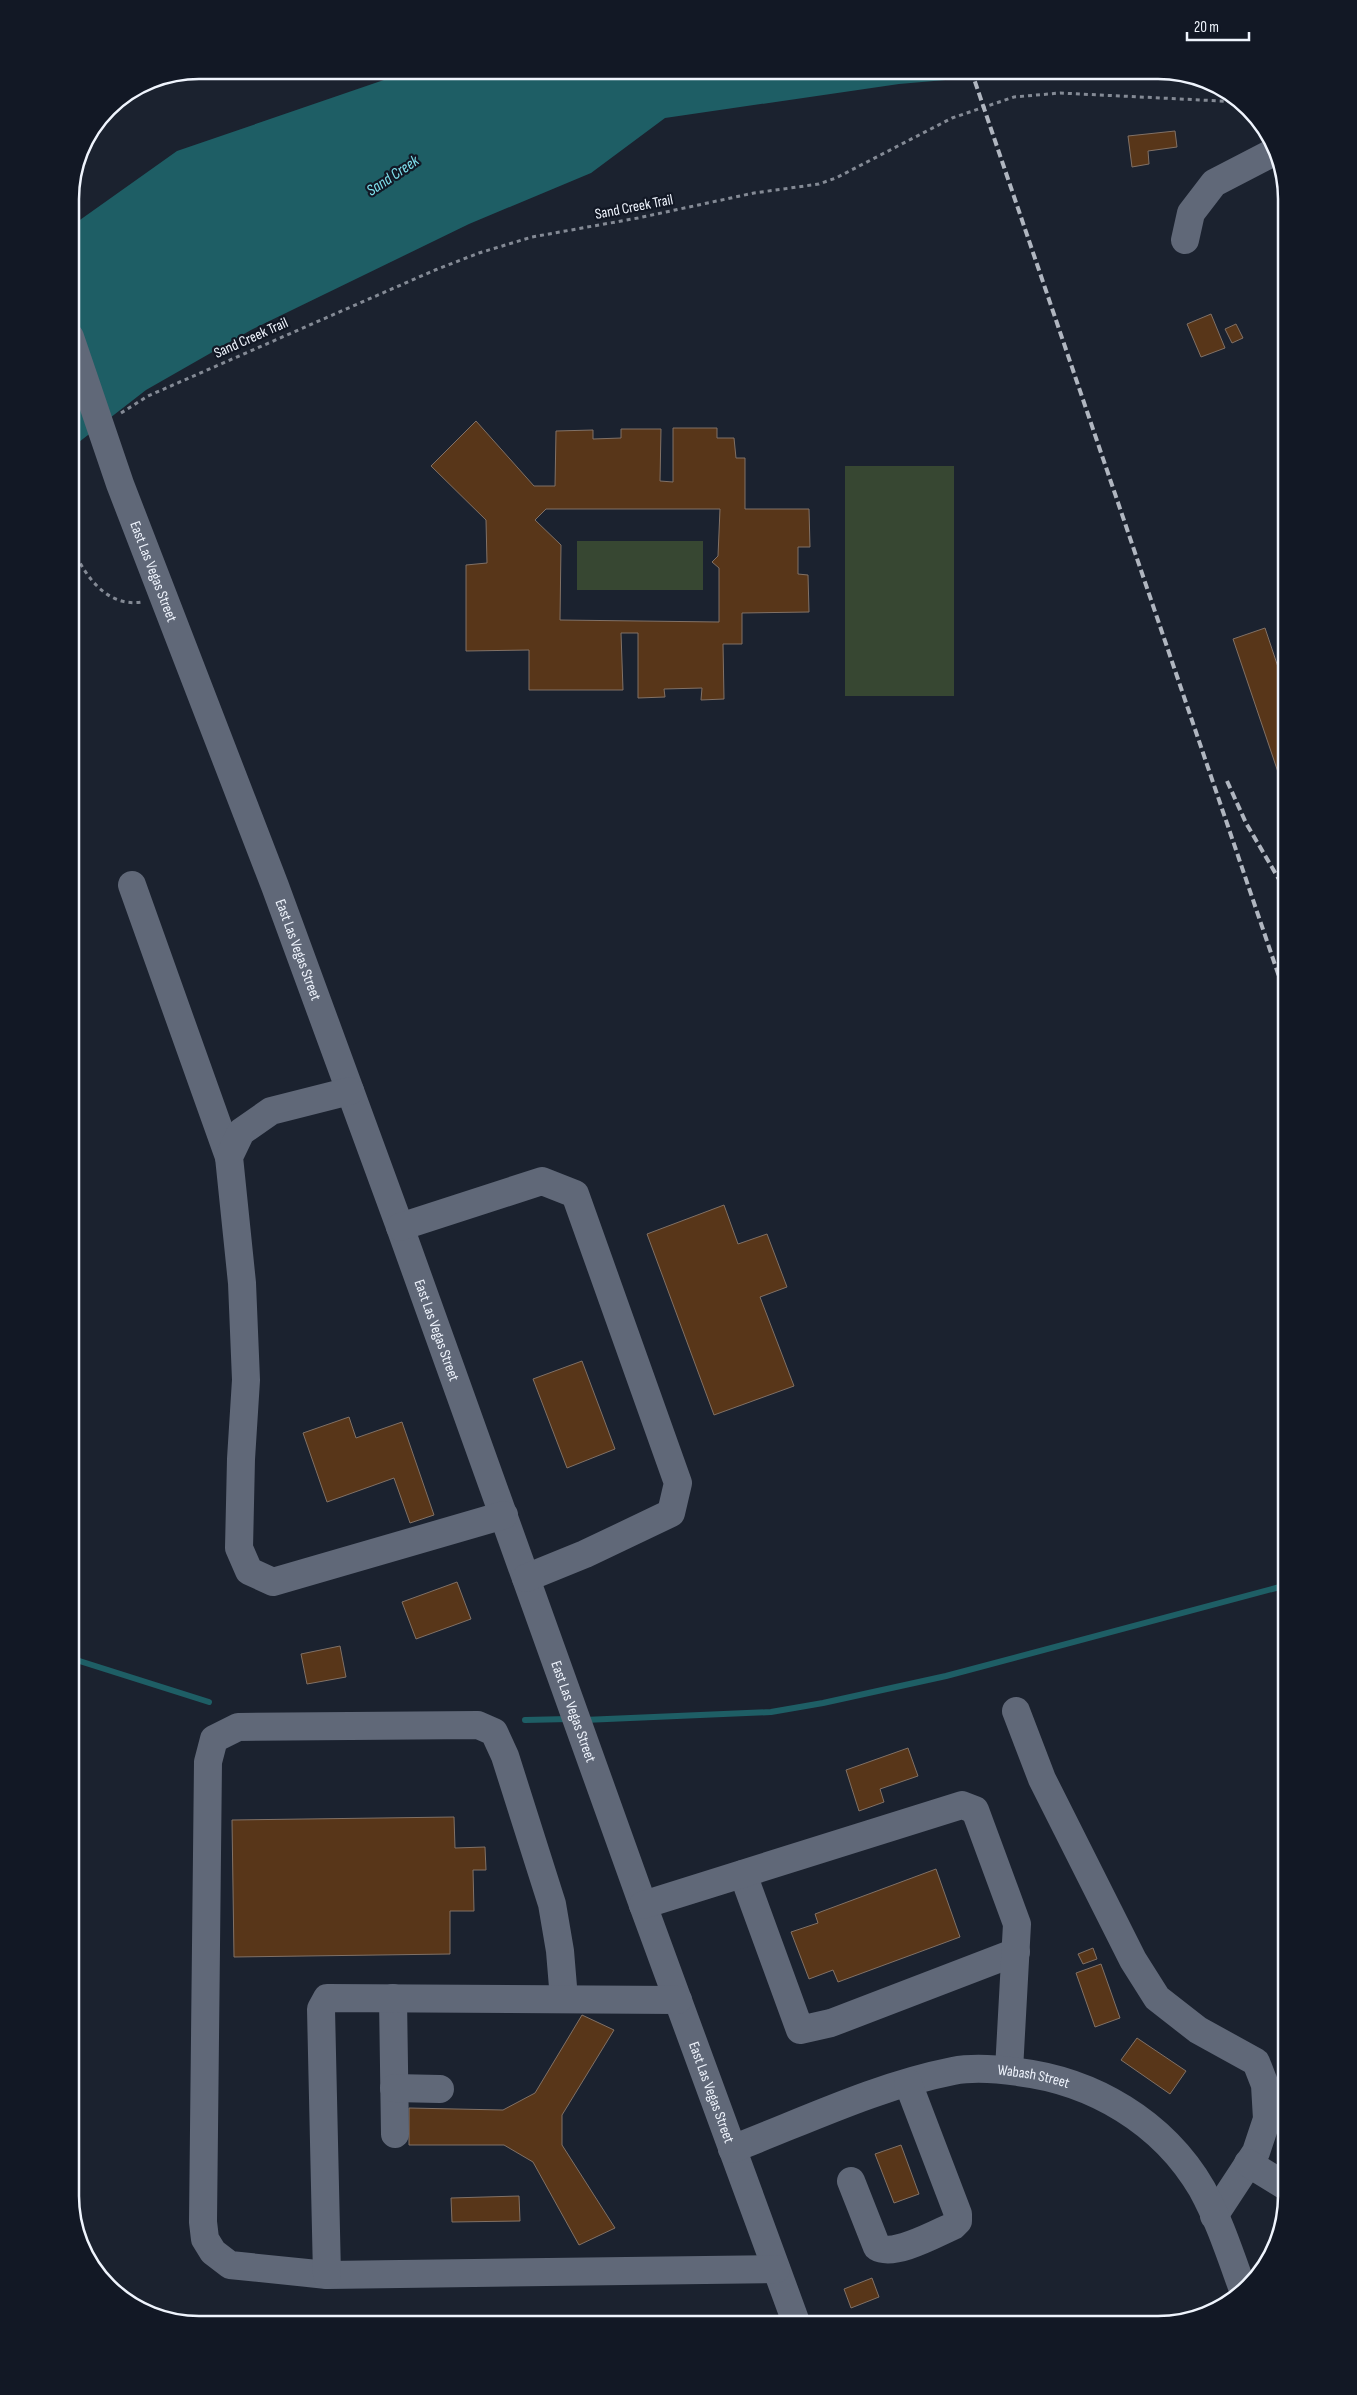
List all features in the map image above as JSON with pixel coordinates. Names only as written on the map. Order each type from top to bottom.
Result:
[{"type":"street","points":[[1185,240],[1191,213],[1214,183],[1270,154]]},
{"type":"street","name":"East Las Vegas Street","points":[[79,363],[120,484],[271,877],[350,1090],[643,1905],[794,2316]]},
{"type":"street","points":[[132,885],[229,1157],[242,1283],[246,1380],[241,1459],[239,1548],[249,1571],[273,1582],[504,1515]]},
{"type":"street","points":[[229,1157],[241,1132],[271,1111],[350,1090]]},
{"type":"street","points":[[400,1227],[542,1181],[574,1194],[678,1483],[671,1513],[585,1554],[526,1578]]},
{"type":"street","points":[[1016,1711],[1042,1779],[1134,1960],[1157,1998],[1198,2030],[1256,2062],[1265,2085],[1267,2119],[1256,2152],[1214,2216]]},
{"type":"street","points":[[564,1999],[560,1951],[552,1904],[505,1756],[494,1732],[478,1725],[238,1727],[214,1739],[208,1762],[204,2153],[205,2239],[213,2252],[230,2265],[327,2275],[776,2269]]},
{"type":"street","points":[[643,1905],[962,1805],[975,1810],[1017,1924],[1009,2070]]},
{"type":"street","points":[[743,1874],[800,2030],[831,2023],[1016,1952]]},
{"type":"street","points":[[327,2275],[321,2009],[327,1998],[678,2000]]},
{"type":"street","points":[[393,1998],[395,2134]]},
{"type":"street","name":"Wabash Street","points":[[732,2149],[908,2083],[956,2071],[1009,2070],[1042,2075],[1074,2083],[1106,2097],[1135,2115],[1160,2136],[1184,2164],[1202,2189],[1240,2283]]},
{"type":"street","points":[[851,2181],[877,2247],[884,2251],[894,2250],[953,2226],[958,2221],[958,2214],[908,2083]]},
{"type":"street","points":[[394,2088],[440,2089]]},
{"type":"street","points":[[1248,2164],[1278,2182]]},
{"type":"path","name":"Sand Creek Trail","points":[[118,415],[157,392],[479,253],[532,237],[638,218],[754,193],[819,184],[836,178],[952,118],[1014,97],[1060,93],[1228,101]]},
{"type":"path","points":[[79,446],[90,437]]},
{"type":"path","points":[[79,561],[99,589],[118,602],[130,604],[143,601],[140,592]]},
{"type":"shaded area","points":[[845,466],[954,466],[954,696],[845,696]]},
{"type":"shaded area","points":[[577,541],[703,541],[703,590],[577,590]]},
{"type":"water","name":"Sand Creek","points":[[387,79],[956,79],[899,84],[665,118],[591,173],[469,224],[251,330],[146,390],[79,442],[79,221],[177,151]]},
{"type":"building","points":[[1175,131],[1177,147],[1148,151],[1149,164],[1132,167],[1128,136]]},
{"type":"building","points":[[1211,314],[1225,348],[1201,357],[1187,324]]},
{"type":"building","points":[[1236,324],[1243,338],[1232,343],[1225,329]]},
{"type":"building","points":[[476,421],[534,486],[555,486],[556,431],[593,430],[593,439],[621,438],[621,429],[661,429],[660,481],[673,482],[673,428],[717,428],[717,438],[734,438],[736,458],[745,458],[745,509],[809,509],[810,547],[798,547],[798,574],[808,575],[809,612],[742,613],[742,644],[723,644],[724,699],[701,700],[702,688],[664,689],[665,697],[638,698],[638,633],[621,633],[623,690],[529,690],[529,650],[466,651],[466,565],[487,563],[486,520],[431,466]],"holes":[[[546,509],[720,509],[718,556],[712,562],[719,568],[719,622],[560,620],[561,545],[535,520]]]},
{"type":"building","points":[[1265,628],[1278,667],[1278,772],[1233,639]]},
{"type":"building","points":[[724,1205],[738,1244],[767,1234],[787,1287],[760,1297],[794,1386],[714,1415],[647,1234]]},
{"type":"building","points":[[582,1361],[615,1449],[567,1468],[533,1379]]},
{"type":"building","points":[[349,1417],[356,1438],[402,1422],[434,1515],[410,1523],[394,1478],[327,1502],[303,1433]]},
{"type":"building","points":[[457,1582],[471,1619],[416,1639],[402,1602]]},
{"type":"building","points":[[340,1646],[346,1677],[307,1684],[301,1654]]},
{"type":"building","points":[[908,1748],[918,1776],[880,1789],[884,1802],[859,1811],[846,1770]]},
{"type":"building","points":[[454,1817],[455,1848],[485,1847],[486,1870],[473,1870],[474,1911],[450,1911],[450,1954],[234,1957],[232,1820]]},
{"type":"building","points":[[936,1869],[960,1937],[838,1982],[833,1970],[809,1979],[791,1932],[818,1923],[815,1914]]},
{"type":"building","points":[[1093,1948],[1097,1959],[1083,1964],[1078,1954]]},
{"type":"building","points":[[1101,1964],[1120,2018],[1095,2027],[1076,1973]]},
{"type":"building","points":[[582,2015],[614,2030],[562,2115],[562,2145],[615,2228],[579,2245],[533,2162],[504,2145],[409,2145],[409,2108],[503,2110],[535,2093]]},
{"type":"building","points":[[1137,2038],[1186,2071],[1170,2094],[1121,2060]]},
{"type":"building","points":[[901,2145],[919,2194],[894,2203],[875,2154]]},
{"type":"building","points":[[519,2196],[520,2221],[452,2222],[451,2198]]},
{"type":"building","points":[[872,2278],[879,2297],[851,2308],[844,2289]]},
{"type":"waterway","points":[[584,1720],[771,1712],[823,1703],[946,1676],[1278,1587]]},
{"type":"waterway","points":[[79,1661],[209,1702]]},
{"type":"waterway","points":[[525,1720],[569,1719]]},
{"type":"railway","points":[[974,79],[1278,974]]},
{"type":"railway","points":[[1227,781],[1246,823],[1278,878]]}]
